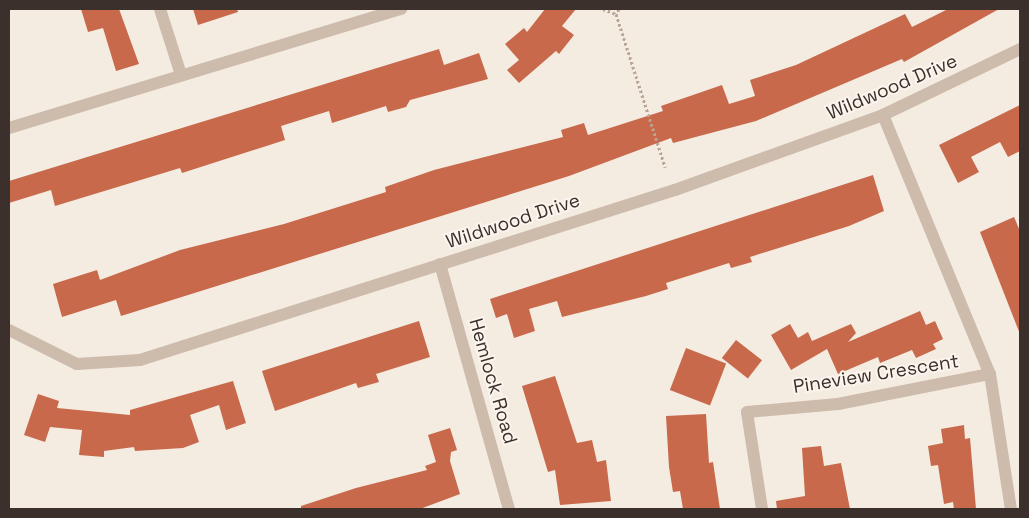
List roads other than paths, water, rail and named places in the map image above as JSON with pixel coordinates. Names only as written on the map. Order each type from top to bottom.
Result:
[{"type":"street","points":[[160,9],[181,75]]},
{"type":"street","points":[[9,128],[401,9]]},
{"type":"street","name":"Wildwood Drive","points":[[9,330],[77,364],[140,360],[675,190],[883,115],[1020,49]]},
{"type":"street","name":"Pineview Crescent","points":[[883,115],[990,374],[1011,509]]},
{"type":"street","name":"Hemlock Road","points":[[440,264],[508,509]]},
{"type":"street","name":"Pineview Crescent","points":[[762,509],[746,412],[838,404],[990,374]]}]
